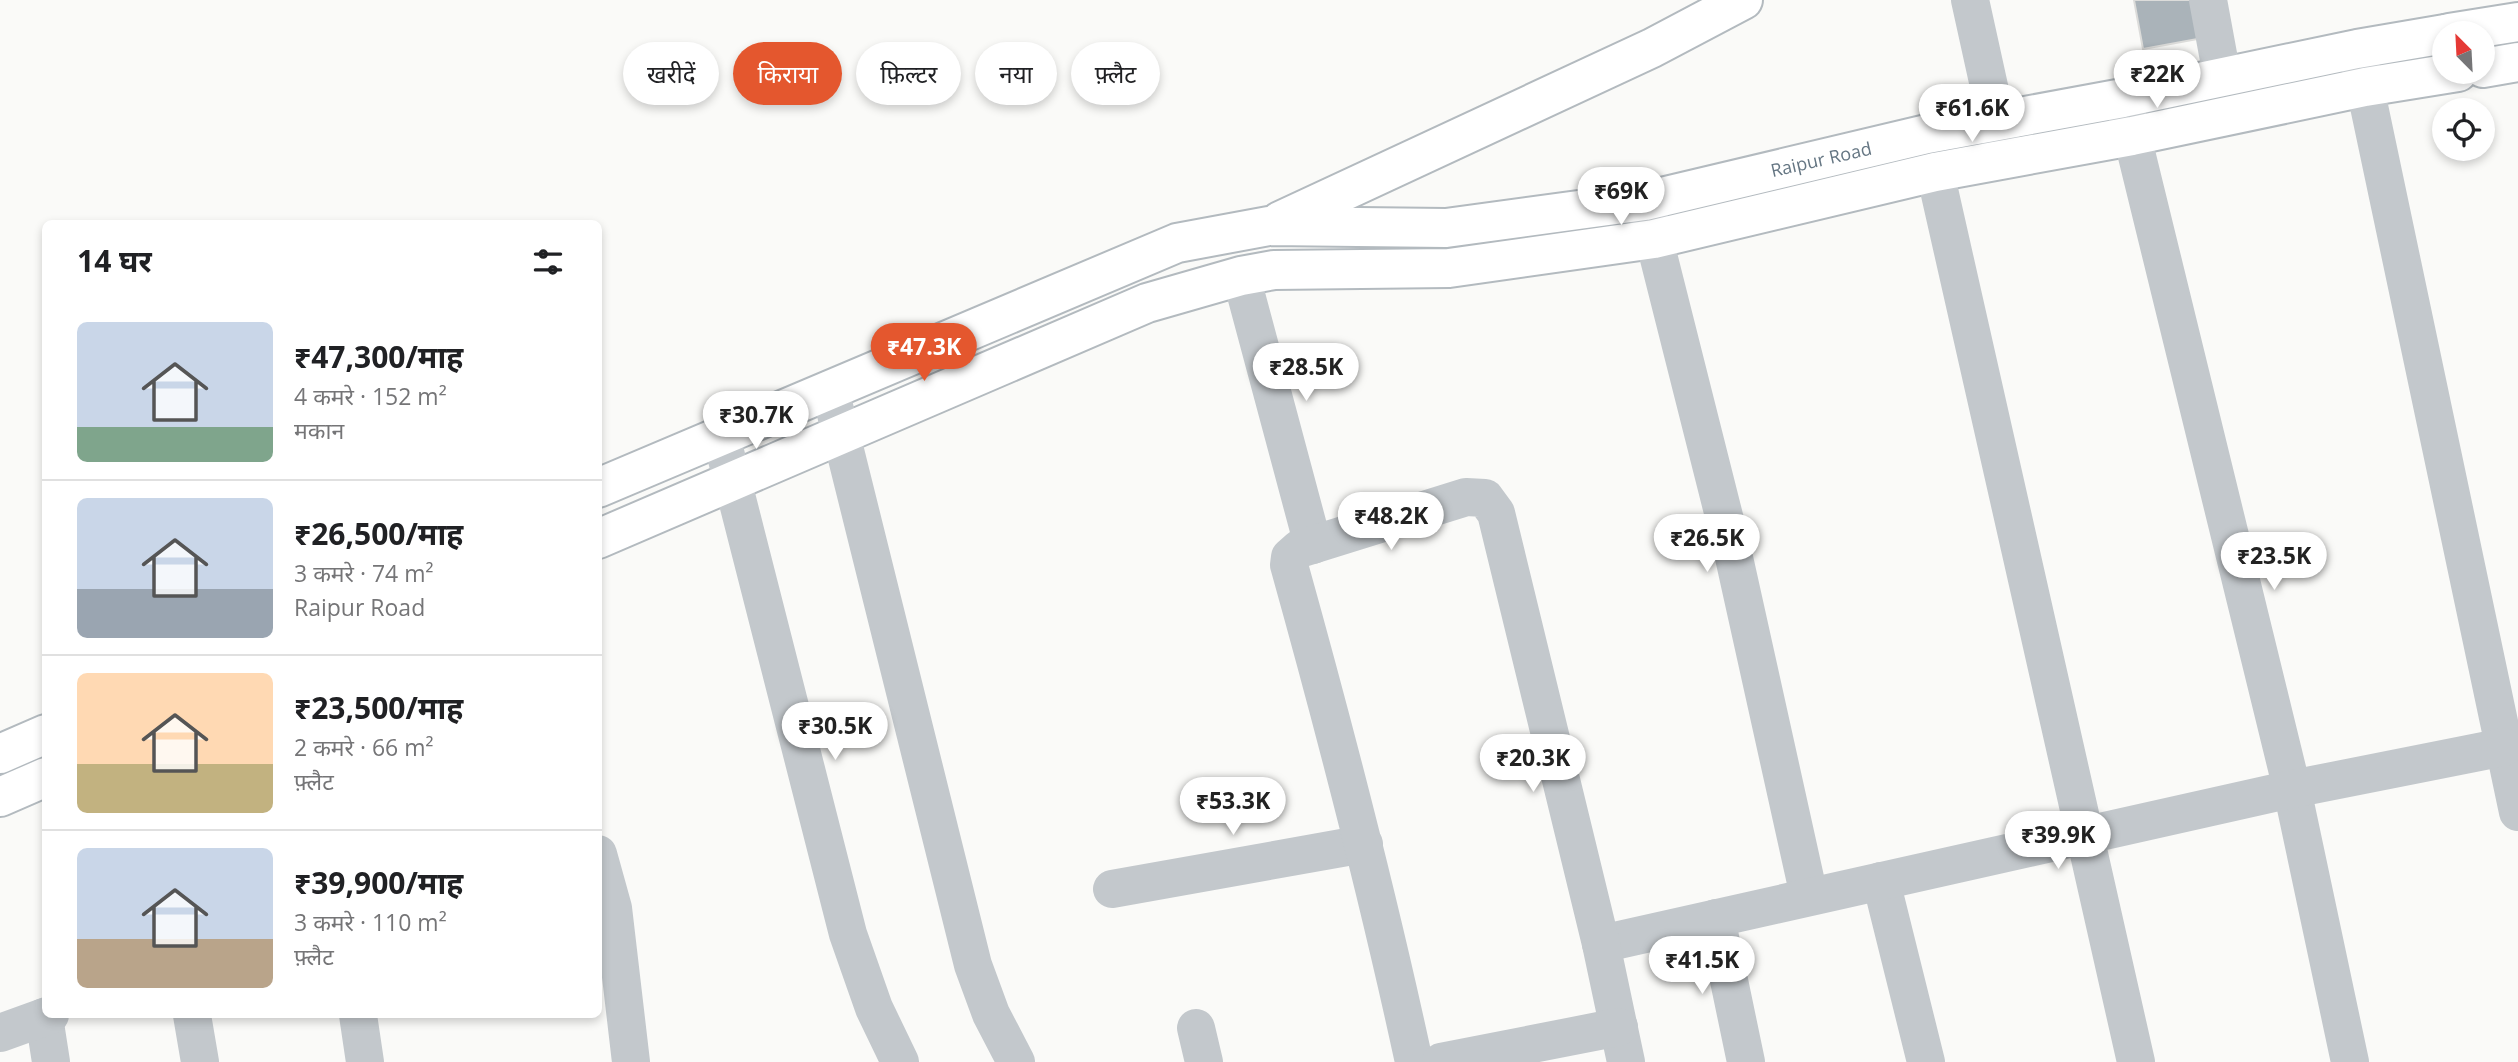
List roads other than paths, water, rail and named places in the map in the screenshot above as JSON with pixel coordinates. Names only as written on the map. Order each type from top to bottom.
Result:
[{"type":"main road","points":[[602,486],[1177,243],[1252,229],[1652,48],[1744,0]]},
{"type":"main road","name":"Raipur Road","points":[[2496,26],[2518,22]]},
{"type":"main road","name":"Raipur Road","points":[[1252,229],[1446,228],[1645,201],[1927,134],[2432,36]]},
{"type":"main road","points":[[2496,66],[2518,62]]},
{"type":"main road","points":[[602,537],[1147,303],[1258,273],[1449,268],[1654,239],[1935,172],[2432,76]]},
{"type":"main road","points":[[1252,229],[1258,273]]},
{"type":"main road","points":[[0,754],[42,736]]},
{"type":"main road","points":[[0,797],[42,779]]},
{"type":"street","points":[[1970,0],[2005,159]]},
{"type":"street","points":[[2208,0],[2222,76]]},
{"type":"street","points":[[2357,49],[2518,812]]},
{"type":"street","points":[[2123,97],[2292,789],[2350,1062]]},
{"type":"street","points":[[1935,172],[2136,1062]]},
{"type":"street","points":[[1645,201],[1731,544],[1809,896]]},
{"type":"street","points":[[1258,273],[1313,545]]},
{"type":"street","points":[[830,390],[973,965],[991,1014],[1016,1062],[1010,1062]]},
{"type":"street","points":[[721,436],[848,934],[874,1008],[901,1062]]},
{"type":"street","points":[[1413,1062],[1364,844],[1289,565],[1290,557],[1299,549],[1466,497],[1485,499],[1496,513],[1601,944],[1622,1044],[1441,1062]]},
{"type":"street","points":[[1601,944],[2292,789],[2504,747]]},
{"type":"street","points":[[1112,890],[1364,844]]},
{"type":"street","points":[[602,868],[613,908],[631,1062]]},
{"type":"street","points":[[1881,881],[1926,1062]]},
{"type":"street","points":[[1716,918],[1746,1062]]},
{"type":"street","points":[[0,1033],[42,1018]]},
{"type":"street","points":[[47,1018],[51,1062]]},
{"type":"street","points":[[193,1018],[200,1062]]},
{"type":"street","points":[[358,1018],[365,1062]]}]
